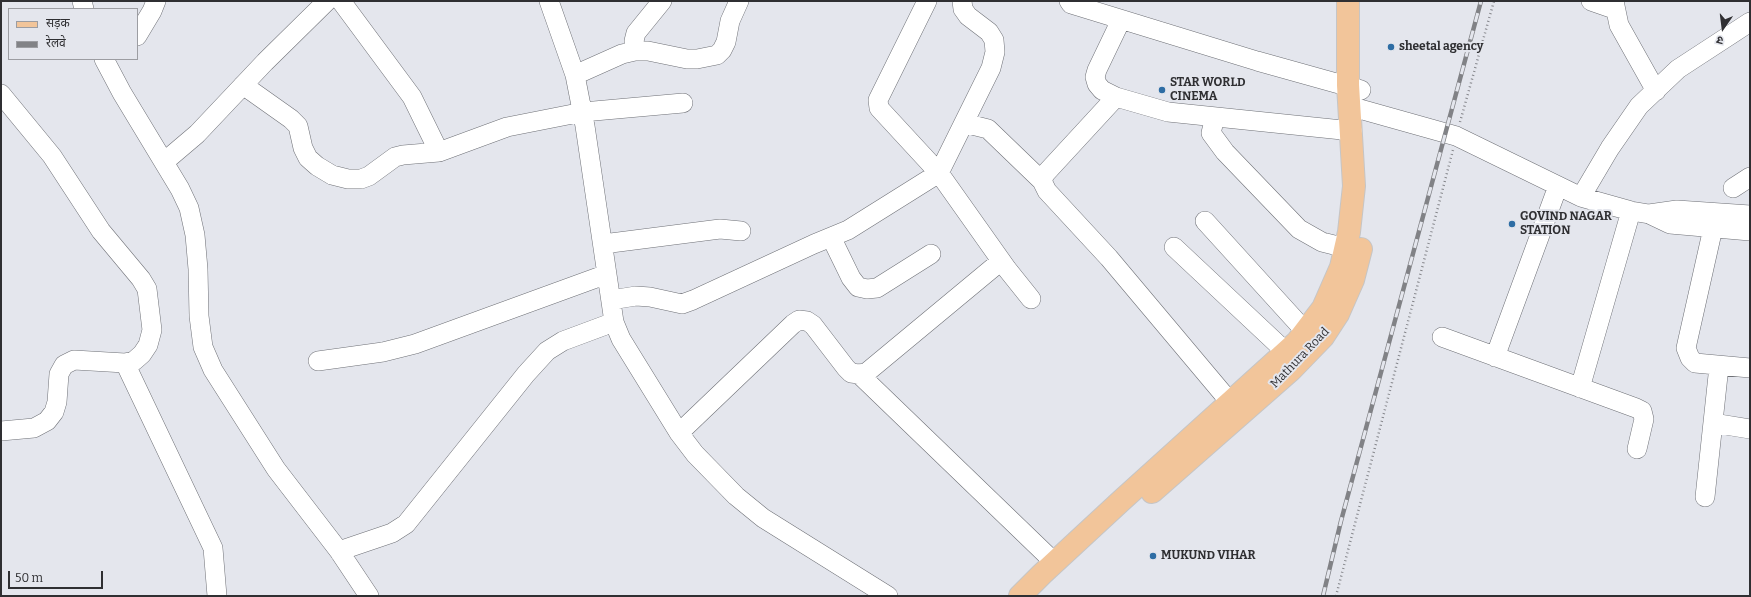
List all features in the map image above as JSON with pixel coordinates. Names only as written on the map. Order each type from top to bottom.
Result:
[{"type":"main road","points":[[1348,1],[1355,98]]},
{"type":"main road","name":"Mathura Road","points":[[1040,596],[1127,505],[1230,402],[1297,342],[1323,308],[1342,267],[1349,232],[1354,186],[1352,131],[1362,1]]},
{"type":"main road","name":"Mathura Road","points":[[1020,596],[1054,562],[1127,505],[1291,370],[1323,337],[1338,314],[1353,280],[1364,234],[1369,182],[1355,98]]},
{"type":"street","points":[[138,34],[152,11],[156,1]]},
{"type":"street","points":[[164,162],[198,134],[243,85],[326,1]]},
{"type":"street","points":[[342,1],[412,97],[439,152]]},
{"type":"street","points":[[550,1],[575,75],[603,244],[614,322],[621,340],[679,433],[695,454],[736,496],[763,518],[888,596]]},
{"type":"street","points":[[635,51],[634,41],[636,33],[662,1]]},
{"type":"street","points":[[575,75],[622,54],[635,51],[648,51],[687,59],[697,59],[717,55],[722,50],[726,42],[730,22],[739,1]]},
{"type":"street","points":[[927,1],[878,100],[879,108],[939,173],[1001,262],[1031,299]]},
{"type":"street","points":[[611,300],[636,296],[650,297],[682,304],[848,230],[939,173],[991,68],[995,52],[994,40],[989,32],[968,16],[963,9],[962,1]]},
{"type":"street","points":[[1591,1],[1614,5],[1619,25],[1656,91]]},
{"type":"street","points":[[1067,2],[1120,20],[1257,61],[1456,136],[1581,198],[1640,213],[1670,224],[1750,231]]},
{"type":"street","points":[[1120,20],[1095,77],[1097,84],[1102,90],[1116,97],[1168,112],[1352,131]]},
{"type":"street","points":[[1581,198],[1614,142],[1639,106],[1678,70],[1750,22]]},
{"type":"street","points":[[107,60],[122,93],[180,189],[186,202],[195,235],[203,347],[213,370],[276,469],[339,551],[370,596]]},
{"type":"street","points":[[243,85],[291,119],[298,126],[303,148],[308,158],[317,166],[332,175],[348,179],[361,179],[378,170],[395,157],[439,152],[507,127],[582,112],[683,103]]},
{"type":"street","points":[[1,94],[52,156],[101,231],[134,270],[147,289],[152,330],[148,345],[142,354],[134,361],[126,363],[74,360],[64,364],[59,374],[57,402],[54,412],[46,421],[34,428],[1,431]]},
{"type":"street","points":[[1042,181],[1045,174],[1116,97]]},
{"type":"street","points":[[1215,117],[1211,133],[1225,152],[1299,229],[1322,242],[1346,248]]},
{"type":"street","points":[[964,123],[988,129],[1042,181],[1047,190],[1109,258],[1230,402]]},
{"type":"street","points":[[1733,188],[1750,177]]},
{"type":"street","points":[[1495,357],[1558,186]]},
{"type":"street","points":[[1640,213],[1677,210],[1750,214]]},
{"type":"street","points":[[1580,388],[1640,213]]},
{"type":"street","points":[[1205,221],[1306,331]]},
{"type":"street","points":[[603,244],[720,228],[741,231]]},
{"type":"street","points":[[1713,228],[1686,348],[1690,358],[1695,363],[1750,368]]},
{"type":"street","points":[[831,237],[851,278],[858,287],[867,289],[878,288],[931,254]]},
{"type":"street","points":[[1174,247],[1286,352]]},
{"type":"street","points":[[679,433],[793,324],[799,320],[808,321],[813,324],[846,368],[851,372],[859,374],[866,373],[1001,262]]},
{"type":"street","points":[[318,361],[383,352],[415,344],[607,274]]},
{"type":"street","points":[[339,551],[392,533],[406,524],[526,374],[547,351],[564,341],[614,322]]},
{"type":"street","points":[[1442,337],[1642,411],[1644,419],[1636,449]]},
{"type":"street","points":[[126,363],[213,548],[217,596]]},
{"type":"street","points":[[1705,497],[1719,366]]},
{"type":"street","points":[[859,374],[1054,562]]},
{"type":"street","points":[[1713,423],[1750,428]]},
{"type":"path","points":[[1336,596],[1456,136],[1494,1]]},
{"type":"railway","points":[[1323,596],[1341,521],[1481,1]]},
{"type":"place","name":"sheetal agency","points":[[1391,47]]},
{"type":"place","name":"STAR WORLD CINEMA","points":[[1162,90]]},
{"type":"place","name":"GOVIND NAGAR STATION","points":[[1512,224]]},
{"type":"place","name":"MUKUND VIHAR","points":[[1153,556]]}]
